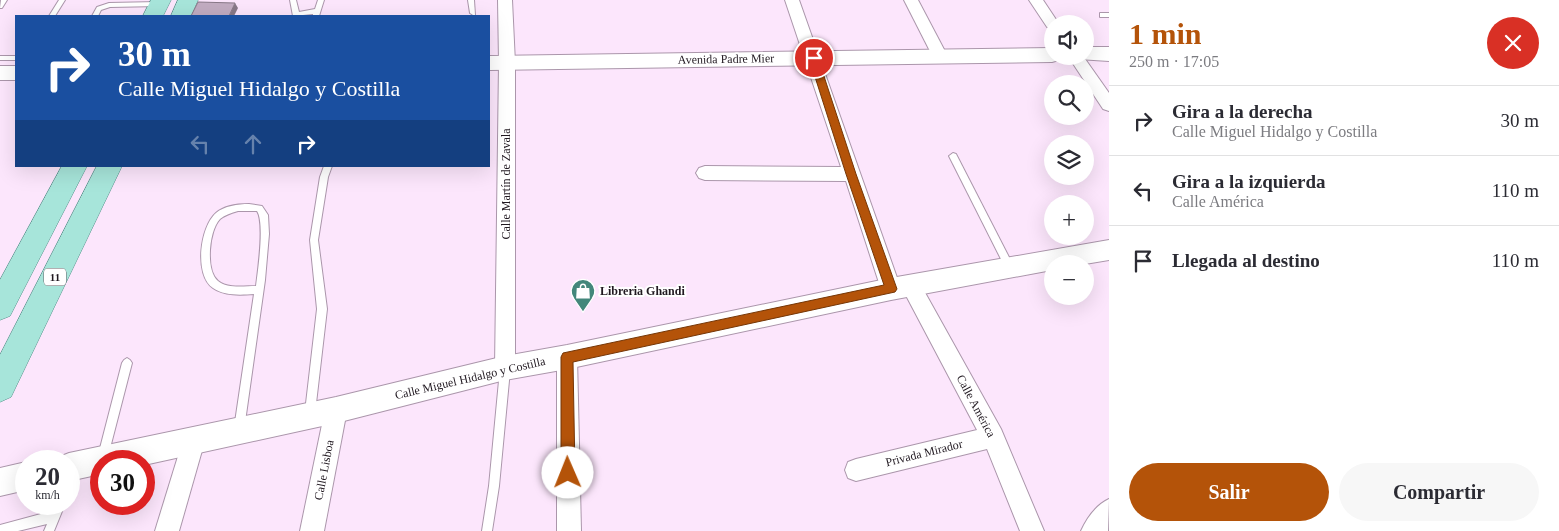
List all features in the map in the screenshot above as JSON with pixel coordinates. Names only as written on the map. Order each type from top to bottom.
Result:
[{"type":"main road","points":[[181,15],[188,0]]},
{"type":"main road","points":[[0,307],[74,167]]},
{"type":"main road","name":"11","points":[[0,387],[110,167]]},
{"type":"street","name":"Calle Martín de Zavala","points":[[505,0],[498,63],[505,368]]},
{"type":"street","name":"Calle América","points":[[792,0],[814,58],[851,174],[901,287],[992,437],[1032,531]]},
{"type":"street","points":[[911,0],[940,57]]},
{"type":"street","points":[[1036,0],[1046,15]]},
{"type":"street","points":[[1094,54],[1109,54]]},
{"type":"street","name":"Avenida Padre Mier","points":[[498,63],[1044,55]]},
{"type":"street","points":[[1081,65],[1109,105]]},
{"type":"street","points":[[0,73],[15,73]]},
{"type":"street","points":[[705,172],[851,174]]},
{"type":"street","name":"Calle Miguel Hidalgo y Costilla","points":[[146,450],[336,410],[505,368],[567,357],[901,287],[1109,250]]},
{"type":"street","points":[[567,357],[569,531]]},
{"type":"street","name":"Calle Lisboa","points":[[312,531],[336,410]]},
{"type":"street","name":"Privada Mirador","points":[[856,470],[992,437]]},
{"type":"street","points":[[166,531],[194,440]]},
{"type":"street","points":[[0,482],[15,479]]},
{"type":"street","points":[[1093,531],[1109,511]]},
{"type":"lane","points":[[0,6],[4,0]]},
{"type":"lane","points":[[53,15],[62,0]]},
{"type":"lane","points":[[293,0],[296,15],[316,14],[321,0]]},
{"type":"lane","points":[[471,0],[473,13]]},
{"type":"lane","points":[[96,15],[99,9],[109,5],[157,7]]},
{"type":"lane","points":[[0,58],[15,58]]},
{"type":"lane","points":[[953,156],[1010,268]]},
{"type":"lane","points":[[310,415],[322,309],[314,240],[324,177],[328,167]]},
{"type":"lane","points":[[239,429],[259,290],[265,234],[264,215],[259,208],[248,207],[231,209],[219,214],[211,223],[208,234],[206,262],[209,277],[215,285],[232,290],[259,290]]},
{"type":"lane","points":[[104,450],[127,363]]},
{"type":"lane","points":[[487,531],[494,486],[505,368]]},
{"type":"lane","points":[[0,530],[55,516]]},
{"type":"lane","points":[[49,531],[55,516]]},
{"type":"building","points":[[198,2],[235,3],[229,15],[192,15]]},
{"type":"place","name":"Libreria Ghandi","points":[[583,312]]},
{"type":"route","points":[[568,473],[567,357],[891,289],[851,174],[814,58]]}]
